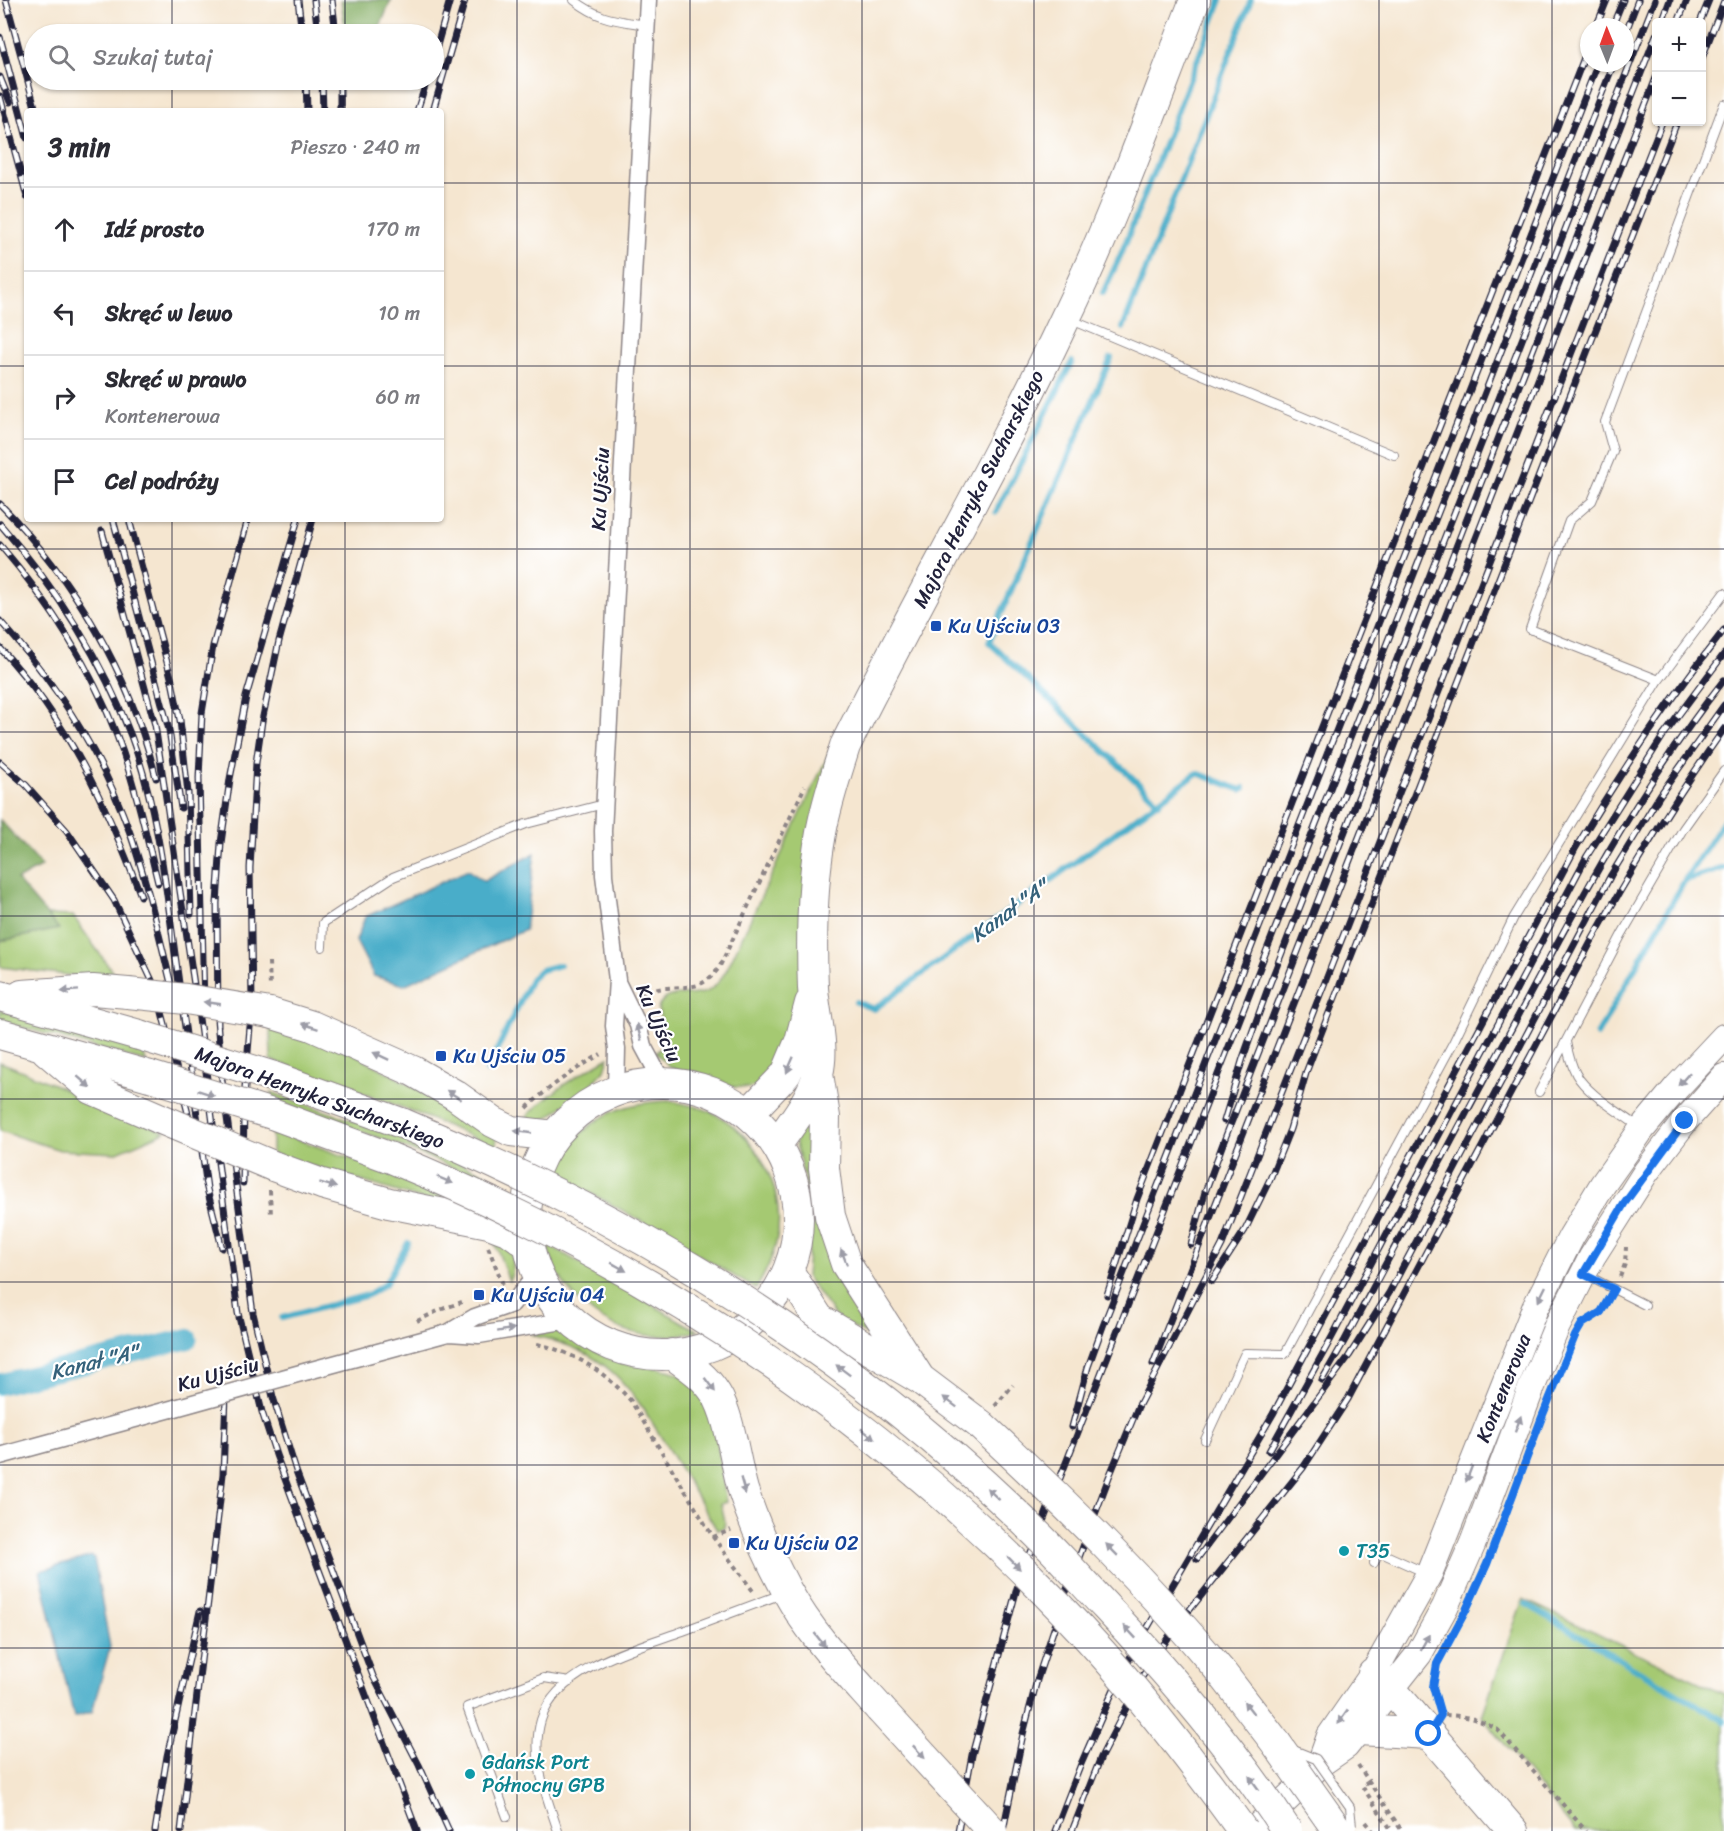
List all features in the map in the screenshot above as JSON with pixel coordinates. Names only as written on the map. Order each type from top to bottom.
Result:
[{"type":"highway","name":"Majora Henryka Sucharskiego","points":[[777,1144],[803,1106],[818,1074],[820,1040],[813,989],[814,891],[820,835],[845,746],[1019,413],[1066,318],[1126,175],[1195,0]]},
{"type":"highway","name":"Majora Henryka Sucharskiego","points":[[749,1113],[786,1074],[800,1041],[813,989]]},
{"type":"highway","points":[[0,996],[93,990],[270,1005],[413,1071],[511,1131],[554,1136]]},
{"type":"highway","name":"Majora Henryka Sucharskiego","points":[[0,996],[139,1035],[271,1076],[404,1124],[535,1182],[657,1247],[754,1306],[885,1401],[968,1470],[1047,1544],[1141,1644],[1207,1722],[1287,1831]]},
{"type":"highway","name":"Majora Henryka Sucharskiego","points":[[0,1034],[150,1076],[272,1114],[452,1183],[519,1214],[628,1272],[750,1347],[846,1417],[958,1509],[1061,1610],[1102,1653],[1157,1717],[1243,1831]]},
{"type":"highway","points":[[39,1044],[92,1089],[161,1119],[271,1175],[322,1184],[389,1203],[489,1223],[510,1231],[528,1244]]},
{"type":"highway","points":[[818,1074],[825,1117],[824,1168],[830,1216],[846,1264],[920,1379]]},
{"type":"highway","points":[[663,1083],[686,1084],[705,1089],[749,1113],[765,1128],[777,1144],[786,1164],[794,1192],[797,1221],[788,1271],[776,1292],[758,1315],[743,1328],[710,1346],[672,1354],[652,1354],[612,1345],[568,1320],[536,1275],[528,1244],[526,1216],[528,1194],[534,1173],[554,1136],[578,1112],[616,1089],[663,1083]]},
{"type":"highway","points":[[788,1271],[819,1319],[986,1418],[1047,1486],[1116,1554],[1200,1647],[1276,1743],[1351,1826]]},
{"type":"highway","points":[[672,1354],[705,1378],[717,1396],[729,1430],[744,1491],[762,1540],[788,1592],[818,1639],[992,1831]]},
{"type":"highway","points":[[1382,1681],[1435,1725],[1514,1831]]},
{"type":"highway","points":[[1359,1730],[1435,1725]]},
{"type":"main road","name":"Kontenerowa","points":[[1320,1764],[1330,1736],[1382,1681],[1419,1654],[1445,1607],[1473,1543],[1557,1326],[1570,1267],[1603,1185],[1642,1129],[1677,1087],[1724,1037]]},
{"type":"main road","name":"Kontenerowa","points":[[1253,1831],[1320,1764],[1346,1746],[1359,1730],[1429,1574],[1526,1329],[1570,1267],[1624,1204],[1685,1121],[1724,1077]]},
{"type":"street","name":"Ku Ujściu","points":[[616,1089],[617,1049],[614,1026],[617,980],[604,875],[604,804],[648,0]]},
{"type":"street","name":"Ku Ujściu","points":[[617,980],[638,1025],[643,1046],[663,1083]]},
{"type":"street","name":"Ku Ujściu","points":[[0,1456],[448,1333],[475,1317],[512,1304],[536,1275]]},
{"type":"street","name":"Ku Ujściu","points":[[448,1333],[478,1335],[568,1320]]},
{"type":"lane","points":[[574,0],[591,13],[612,20],[646,25]]},
{"type":"lane","points":[[1659,680],[1530,629],[1569,521],[1592,501],[1613,451],[1605,422],[1724,104]]},
{"type":"lane","points":[[1066,318],[1395,455]]},
{"type":"lane","points":[[1205,1440],[1245,1353],[1285,1354],[1453,1043],[1514,917],[1659,680],[1724,593]]},
{"type":"lane","points":[[1539,1092],[1622,934],[1666,857],[1724,771]]},
{"type":"lane","points":[[322,947],[323,923],[393,877],[526,824],[604,804]]},
{"type":"lane","points":[[1566,1042],[1579,1079],[1642,1129]]},
{"type":"lane","points":[[1570,1267],[1645,1305]]},
{"type":"lane","points":[[1374,1563],[1379,1552],[1429,1574]]},
{"type":"lane","points":[[558,1831],[543,1785],[537,1748],[541,1720],[552,1701],[570,1682],[593,1666],[620,1654],[788,1592]]},
{"type":"lane","points":[[507,1817],[467,1707],[544,1678],[570,1682]]},
{"type":"path","points":[[645,1003],[643,993],[665,987],[699,986],[709,980],[719,968],[807,782]]},
{"type":"path","points":[[269,962],[270,1005]]},
{"type":"path","points":[[522,1112],[567,1073],[608,1050]]},
{"type":"path","points":[[270,1217],[271,1175]]},
{"type":"path","points":[[486,1237],[487,1245],[505,1288]]},
{"type":"path","points":[[1582,1324],[1601,1312],[1614,1289],[1625,1264],[1627,1240]]},
{"type":"path","points":[[528,1342],[555,1348],[580,1358],[617,1385],[631,1401],[713,1537],[749,1586]]},
{"type":"path","points":[[986,1418],[1013,1385]]},
{"type":"path","points":[[713,1537],[731,1530]]},
{"type":"path","points":[[1437,1664],[1433,1687],[1435,1725],[1466,1716],[1498,1730],[1586,1831]]},
{"type":"path","points":[[1354,1760],[1402,1831]]},
{"type":"path","points":[[1369,1782],[1362,1786],[1392,1831]]},
{"type":"path","points":[[1351,1826],[1373,1831]]},
{"type":"green space","points":[[341,0],[391,0],[381,24],[345,24]]},
{"type":"green space","points":[[832,747],[800,997],[791,1047],[756,1086],[749,1088],[735,1087],[708,1077],[677,1070],[669,1066],[655,1052],[665,1046],[666,1041],[658,1009],[661,1002],[672,996],[694,995],[708,991],[721,978]]},
{"type":"green space","points":[[0,820],[42,866],[17,880],[59,929],[0,941]]},
{"type":"green space","points":[[46,915],[73,916],[119,981],[0,967],[0,941],[58,929]]},
{"type":"green space","points":[[0,1010],[143,1050],[146,1062],[0,1021]]},
{"type":"green space","points":[[270,1025],[355,1054],[497,1134],[496,1147],[409,1110],[271,1060]]},
{"type":"green space","points":[[609,1057],[605,1070],[591,1085],[546,1119],[521,1123],[551,1094]]},
{"type":"green space","points":[[0,1062],[165,1132],[115,1153],[60,1150],[0,1131]]},
{"type":"green space","points":[[271,1092],[399,1137],[488,1175],[487,1182],[396,1144],[271,1099]]},
{"type":"green space","points":[[669,1101],[705,1110],[733,1126],[758,1153],[767,1170],[778,1205],[778,1224],[772,1255],[756,1289],[630,1215],[552,1173],[574,1141],[599,1119],[630,1106]]},
{"type":"green space","points":[[811,1102],[810,1132],[889,1346],[837,1319],[806,1276],[810,1202],[796,1136]]},
{"type":"green space","points":[[272,1130],[385,1171],[475,1209],[421,1199],[272,1154]]},
{"type":"green space","points":[[493,1238],[506,1244],[512,1253],[513,1268],[509,1281]]},
{"type":"green space","points":[[547,1244],[698,1331],[672,1336],[638,1334],[602,1319],[573,1295],[553,1262]]},
{"type":"green space","points":[[549,1330],[575,1339],[615,1361],[667,1370],[688,1380],[699,1393],[714,1428],[726,1502],[721,1504],[725,1521],[724,1528],[717,1530],[653,1424],[627,1388],[613,1373],[579,1350],[531,1335]]},
{"type":"green space","points":[[1523,1599],[1724,1694],[1724,1831],[1575,1831],[1482,1716]]},
{"type":"water","points":[[535,853],[525,930],[404,985],[374,976],[356,941],[365,917],[468,870],[484,881]]},
{"type":"water","points":[[92,1556],[110,1647],[92,1712],[74,1717],[40,1571]]},
{"type":"waterway","points":[[1103,293],[1122,252],[1221,0]]},
{"type":"waterway","points":[[1123,328],[1251,0]]},
{"type":"waterway","points":[[1111,358],[989,642],[1159,803]]},
{"type":"waterway","points":[[996,512],[1072,362]]},
{"type":"waterway","name":"Kanał \"A\"","points":[[856,1002],[874,1009],[1197,773],[1241,790],[1244,788]]},
{"type":"waterway","points":[[1597,1035],[1685,880],[1724,820]]},
{"type":"waterway","points":[[1686,880],[1724,868]]},
{"type":"waterway","name":"Kanał \"A\"","points":[[487,1071],[531,979],[541,970],[560,965]]},
{"type":"waterway","name":"Kanał \"A\"","points":[[282,1318],[368,1295],[385,1284],[408,1243]]},
{"type":"waterway","name":"Kanał \"A\"","points":[[0,1384],[187,1339]]},
{"type":"waterway","points":[[1526,1604],[1724,1721]]},
{"type":"railway","points":[[6,0],[24,67]]},
{"type":"railway","points":[[298,0],[301,24]]},
{"type":"railway","points":[[314,0],[317,24]]},
{"type":"railway","points":[[332,0],[335,24]]},
{"type":"railway","points":[[443,24],[450,0]]},
{"type":"railway","points":[[444,73],[465,0]]},
{"type":"railway","points":[[1600,18],[1607,0]]},
{"type":"railway","points":[[1616,18],[1623,0]]},
{"type":"railway","points":[[1631,18],[1638,0]]},
{"type":"railway","points":[[1224,1121],[1267,991],[1655,0]]},
{"type":"railway","points":[[1663,18],[1670,0]]},
{"type":"railway","points":[[1680,18],[1687,0]]},
{"type":"railway","points":[[1702,18],[1709,0]]},
{"type":"railway","points":[[1706,48],[1724,1]]},
{"type":"railway","points":[[0,37],[24,127]]},
{"type":"railway","points":[[1191,1245],[1205,1192],[1222,1146],[1652,45]]},
{"type":"railway","points":[[1107,1295],[1137,1199],[1580,68]]},
{"type":"railway","points":[[1072,1427],[1088,1367],[1103,1326],[1594,72]]},
{"type":"railway","points":[[958,1831],[972,1755],[1017,1588],[1610,72]]},
{"type":"railway","points":[[0,77],[10,102]]},
{"type":"railway","points":[[1153,1364],[1652,88]]},
{"type":"railway","points":[[30,90],[35,108]]},
{"type":"railway","points":[[306,90],[307,108]]},
{"type":"railway","points":[[322,90],[323,108]]},
{"type":"railway","points":[[340,90],[340,108]]},
{"type":"railway","points":[[418,108],[424,90]]},
{"type":"railway","points":[[434,108],[439,90]]},
{"type":"railway","points":[[0,96],[24,186]]},
{"type":"railway","points":[[1003,1831],[1037,1680],[1066,1592],[1109,1477],[1138,1407],[1222,1245],[1660,126]]},
{"type":"railway","points":[[1212,1281],[1245,1230],[1270,1179],[1290,1129],[1307,1070],[1320,1036],[1675,126]]},
{"type":"railway","points":[[0,504],[52,564],[96,630],[131,702],[156,778]]},
{"type":"railway","points":[[114,522],[169,730],[181,808]]},
{"type":"railway","points":[[130,522],[172,681],[180,720],[188,793],[191,914]]},
{"type":"railway","points":[[204,1008],[199,778],[202,713],[213,646],[247,522]]},
{"type":"railway","points":[[218,1026],[217,903],[221,843],[230,779],[246,697],[297,522]]},
{"type":"railway","points":[[243,1183],[244,1099],[252,1003],[250,868],[256,763],[262,721],[279,641],[312,522]]},
{"type":"railway","points":[[0,524],[58,598],[91,651],[119,707],[140,762],[154,816],[164,871],[207,1188]]},
{"type":"railway","points":[[102,531],[155,725],[198,1011],[238,1313],[262,1412],[276,1455],[417,1831]]},
{"type":"railway","points":[[0,545],[35,589],[67,636],[106,710],[129,772],[158,883]]},
{"type":"railway","points":[[0,621],[58,694],[106,775],[130,833],[173,992]]},
{"type":"railway","points":[[1055,1831],[1081,1764],[1121,1673],[1273,1414],[1575,849],[1646,737],[1724,630]]},
{"type":"railway","points":[[0,648],[46,705],[83,765],[114,829],[141,896]]},
{"type":"railway","points":[[1269,1451],[1332,1337],[1587,856],[1663,736],[1724,654]]},
{"type":"railway","points":[[1322,1380],[1611,847],[1693,720],[1724,680]]},
{"type":"railway","points":[[1197,1559],[1349,1356],[1389,1293],[1611,875],[1660,795],[1724,705]]},
{"type":"railway","points":[[1072,1831],[1101,1757],[1142,1677],[1172,1632],[1303,1468],[1348,1399],[1591,942],[1654,834],[1724,729]]},
{"type":"railway","points":[[0,762],[26,785],[67,831],[114,900],[156,989],[192,1129]]},
{"type":"railway","points":[[217,1019],[222,1080],[253,1313],[273,1397],[296,1471],[373,1676],[419,1765],[449,1831]]},
{"type":"railway","points":[[205,1181],[222,1248]]},
{"type":"railway","points":[[181,1831],[223,1474],[226,1396]]},
{"type":"railway","points":[[155,1831],[167,1756],[200,1611]]},
{"type":"place","name":"Ku Ujściu 03","points":[[936,626]]},
{"type":"place","name":"Ku Ujściu 05","points":[[441,1056]]},
{"type":"place","name":"Ku Ujściu 04","points":[[479,1295]]},
{"type":"place","name":"Ku Ujściu 02","points":[[734,1543]]},
{"type":"place","name":"T35","points":[[1344,1551]]},
{"type":"place","name":"Gdańsk Port Północny GPB","points":[[470,1774]]},
{"type":"route","points":[[1429,1734],[1440,1720],[1441,1715],[1433,1687],[1437,1664],[1487,1564],[1553,1388],[1575,1336],[1582,1324],[1601,1312],[1614,1289],[1583,1274],[1624,1204],[1685,1121]]}]
